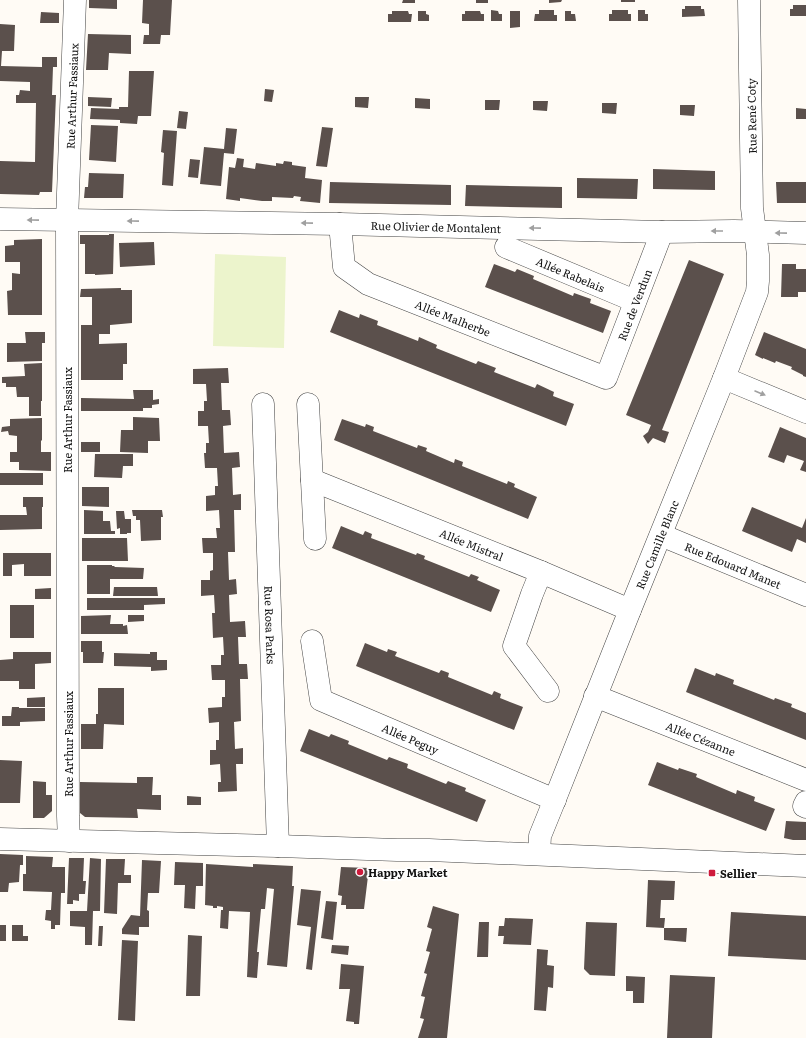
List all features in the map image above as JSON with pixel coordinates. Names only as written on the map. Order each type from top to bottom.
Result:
[{"type":"street","name":"Rue Arthur Fassiaux","points":[[69,841],[67,221],[75,0]]},
{"type":"street","name":"Rue René Coty","points":[[749,0],[752,208],[756,232]]},
{"type":"street","name":"Rue Olivier de Montalent","points":[[0,219],[340,224],[662,232],[734,231],[806,233]]},
{"type":"street","name":"Allée Malherbe","points":[[340,224],[344,267],[368,284],[606,378]]},
{"type":"street","name":"Rue de Verdun","points":[[606,378],[662,232]]},
{"type":"street","name":"Rue Camille Blanc","points":[[539,854],[540,836],[724,378],[756,292],[758,281],[758,256],[756,232]]},
{"type":"street","name":"Allée Rabelais","points":[[506,247],[635,301]]},
{"type":"street","points":[[724,378],[806,412]]},
{"type":"street","name":"Rue Rosa Parks","points":[[263,404],[278,846]]},
{"type":"street","points":[[308,404],[315,539]]},
{"type":"street","name":"Allée Mistral","points":[[312,480],[542,572],[630,610]]},
{"type":"street","name":"Rue Edouard Manet","points":[[661,534],[806,595]]},
{"type":"street","points":[[542,572],[532,594],[514,646],[548,691]]},
{"type":"street","name":"Allée Peguy","points":[[312,642],[321,700],[555,800]]},
{"type":"street","name":"Allée Cézanne","points":[[595,696],[806,780]]},
{"type":"street","points":[[806,802],[804,806],[806,807]]},
{"type":"street","points":[[0,839],[539,854],[806,866]]},
{"type":"green space","points":[[215,254],[286,257],[284,348],[213,346]]},
{"type":"building","points":[[89,0],[117,0],[117,9],[89,8]]},
{"type":"building","points":[[143,0],[172,0],[170,35],[161,35],[160,44],[143,44],[144,35],[149,35],[149,24],[142,23]]},
{"type":"building","points":[[403,0],[415,0],[415,3],[402,3]]},
{"type":"building","points":[[476,0],[488,0],[488,3],[476,3]]},
{"type":"building","points":[[549,0],[562,0],[561,2],[549,3]]},
{"type":"building","points":[[621,0],[635,0],[635,2],[621,2]]},
{"type":"building","points":[[793,5],[806,5],[806,16],[790,16],[790,9],[793,9]]},
{"type":"building","points":[[685,6],[701,6],[701,9],[704,9],[705,16],[682,17],[682,9],[685,9]]},
{"type":"building","points":[[491,10],[498,11],[499,14],[502,14],[502,21],[491,21]]},
{"type":"building","points":[[539,10],[554,10],[554,15],[557,15],[557,21],[534,21],[535,14],[539,14]]},
{"type":"building","points":[[612,10],[628,10],[628,14],[631,14],[631,21],[609,21],[609,14],[612,14]]},
{"type":"building","points":[[638,10],[645,10],[645,14],[648,14],[648,21],[638,21]]},
{"type":"building","points":[[392,11],[408,11],[409,14],[412,14],[411,22],[388,22],[388,14],[392,14]]},
{"type":"building","points":[[418,11],[426,11],[426,14],[429,15],[429,21],[418,21]]},
{"type":"building","points":[[465,11],[480,11],[481,14],[484,14],[484,21],[462,21],[462,14],[465,14]]},
{"type":"building","points":[[510,11],[520,11],[520,27],[510,28]]},
{"type":"building","points":[[565,11],[571,11],[571,14],[575,14],[576,21],[565,21]]},
{"type":"building","points":[[41,12],[59,13],[59,23],[40,23]]},
{"type":"building","points":[[0,24],[15,25],[14,51],[2,51],[1,66],[42,67],[42,57],[57,57],[57,67],[53,67],[52,95],[56,95],[52,192],[40,192],[39,195],[0,194],[0,161],[35,162],[36,103],[16,103],[16,95],[19,95],[20,90],[30,91],[30,82],[0,81]]},
{"type":"building","points":[[88,34],[131,35],[131,54],[109,53],[108,70],[86,70]]},
{"type":"building","points":[[129,71],[154,71],[151,116],[138,116],[137,124],[120,123],[120,120],[90,119],[91,108],[119,109],[119,107],[128,107]]},
{"type":"building","points":[[265,89],[274,90],[272,102],[264,101]]},
{"type":"building","points":[[88,97],[112,98],[111,107],[88,106]]},
{"type":"building","points":[[355,97],[369,97],[368,108],[355,107]]},
{"type":"building","points":[[415,98],[430,99],[430,109],[415,108]]},
{"type":"building","points":[[485,100],[500,100],[499,110],[485,110]]},
{"type":"building","points":[[533,101],[548,101],[547,111],[533,110]]},
{"type":"building","points":[[602,103],[617,103],[616,114],[602,113]]},
{"type":"building","points":[[680,105],[695,105],[694,116],[680,115]]},
{"type":"building","points":[[796,108],[806,109],[806,119],[796,119]]},
{"type":"building","points":[[179,111],[188,112],[186,129],[177,128]]},
{"type":"building","points":[[91,125],[118,126],[116,162],[89,160]]},
{"type":"building","points":[[322,127],[333,128],[327,167],[316,166]]},
{"type":"building","points":[[226,128],[237,129],[234,154],[224,153],[221,186],[200,184],[204,147],[224,149]]},
{"type":"building","points":[[163,130],[177,131],[173,186],[162,185],[164,153],[161,152]]},
{"type":"building","points":[[237,158],[244,159],[243,167],[255,169],[256,163],[276,166],[276,163],[283,164],[284,161],[292,162],[292,165],[306,167],[305,178],[322,180],[320,203],[300,201],[301,197],[294,196],[293,198],[272,197],[272,201],[240,198],[240,201],[226,199],[229,167],[235,168]]},
{"type":"building","points":[[190,159],[200,160],[198,178],[188,177]]},
{"type":"building","points":[[653,169],[715,171],[715,190],[653,189]]},
{"type":"building","points":[[89,173],[124,174],[123,198],[84,198],[85,187],[88,187]]},
{"type":"building","points":[[577,178],[638,179],[637,199],[577,198]]},
{"type":"building","points":[[330,182],[451,185],[451,205],[329,203]]},
{"type":"building","points":[[776,182],[806,182],[806,203],[777,203]]},
{"type":"building","points":[[466,185],[562,187],[562,208],[465,206]]},
{"type":"building","points":[[114,234],[113,274],[85,274],[85,244],[80,244],[80,235]]},
{"type":"building","points":[[42,239],[42,315],[8,315],[7,291],[12,290],[12,273],[20,274],[20,262],[5,262],[5,246],[14,245],[14,240]]},
{"type":"building","points":[[154,242],[155,265],[120,267],[119,243]]},
{"type":"building","points":[[689,260],[724,274],[662,430],[669,432],[665,443],[653,438],[648,444],[643,436],[648,432],[651,425],[626,415]]},
{"type":"building","points":[[494,264],[515,272],[517,269],[534,276],[533,279],[573,296],[574,293],[591,299],[590,303],[611,311],[603,333],[485,287]]},
{"type":"building","points":[[782,264],[796,264],[796,269],[806,269],[806,292],[798,292],[798,297],[781,297]]},
{"type":"building","points":[[121,288],[121,290],[132,290],[132,323],[110,325],[110,334],[99,334],[99,344],[127,343],[127,364],[123,364],[123,380],[81,380],[81,325],[92,325],[92,297],[80,297],[81,289]]},
{"type":"building","points":[[339,310],[359,318],[360,314],[378,321],[377,325],[418,341],[419,337],[437,345],[436,348],[476,364],[478,361],[496,368],[494,372],[535,388],[537,384],[554,392],[553,396],[574,404],[566,426],[330,332]]},
{"type":"building","points":[[25,332],[45,332],[45,343],[42,343],[42,361],[7,362],[7,343],[26,343]]},
{"type":"building","points":[[764,332],[806,349],[806,377],[791,369],[792,367],[776,361],[775,363],[755,355]]},
{"type":"building","points":[[42,363],[41,416],[29,416],[29,397],[17,397],[16,387],[6,387],[6,383],[2,383],[2,377],[25,376],[24,364]]},
{"type":"building","points":[[228,368],[229,383],[221,383],[222,410],[230,410],[231,425],[223,426],[224,453],[239,452],[240,467],[232,468],[233,495],[241,494],[241,510],[234,510],[235,552],[228,552],[229,580],[236,579],[237,594],[229,595],[230,622],[245,621],[246,637],[238,637],[239,664],[247,664],[248,679],[240,679],[241,721],[234,722],[235,749],[243,748],[243,764],[236,764],[237,791],[218,792],[218,782],[221,782],[220,764],[210,765],[210,750],[216,750],[216,740],[219,740],[219,722],[209,723],[208,708],[222,707],[222,697],[225,697],[225,680],[212,680],[211,665],[221,665],[221,655],[224,655],[223,637],[213,638],[212,613],[215,613],[214,595],[201,596],[201,580],[210,580],[210,571],[213,570],[213,553],[203,553],[202,538],[217,538],[216,528],[220,528],[219,510],[206,511],[206,496],[215,495],[215,486],[218,486],[217,468],[205,468],[204,453],[206,453],[206,443],[209,443],[208,426],[198,426],[198,411],[204,411],[204,401],[207,401],[206,384],[193,384],[193,369]]},
{"type":"building","points":[[133,390],[153,390],[153,400],[159,399],[159,404],[152,405],[152,408],[143,408],[143,411],[81,411],[81,398],[134,399]]},
{"type":"building","points":[[133,417],[159,418],[160,441],[148,441],[148,453],[120,452],[121,430],[133,430]]},
{"type":"building","points":[[42,418],[41,452],[51,452],[51,471],[19,470],[19,462],[10,462],[10,452],[17,452],[17,436],[9,435],[8,431],[1,432],[2,427],[10,426],[10,419]]},
{"type":"building","points":[[342,419],[365,427],[366,424],[374,427],[373,431],[417,448],[418,445],[427,448],[426,451],[454,463],[455,459],[463,462],[462,466],[507,484],[508,481],[515,484],[514,487],[537,497],[528,519],[334,440]]},
{"type":"building","points":[[780,427],[806,438],[806,472],[800,470],[804,461],[787,455],[784,463],[768,457]]},
{"type":"building","points":[[81,442],[100,442],[100,452],[81,452]]},
{"type":"building","points":[[95,454],[133,454],[133,466],[123,466],[122,478],[94,477]]},
{"type":"building","points":[[0,473],[43,473],[43,485],[0,485]]},
{"type":"building","points":[[82,487],[109,487],[109,507],[82,506]]},
{"type":"building","points":[[23,497],[43,497],[42,529],[0,530],[0,515],[27,515],[26,507],[23,507]]},
{"type":"building","points":[[752,507],[802,528],[806,518],[806,543],[797,539],[792,552],[742,531]]},
{"type":"building","points":[[84,510],[103,511],[103,521],[110,521],[111,531],[115,531],[115,534],[84,534]]},
{"type":"building","points":[[132,510],[162,510],[163,517],[161,517],[161,540],[141,541],[140,520],[136,520],[136,516],[133,516]]},
{"type":"building","points":[[116,511],[124,511],[125,519],[131,519],[131,533],[120,534],[120,528],[117,529]]},
{"type":"building","points":[[341,526],[363,535],[365,531],[372,534],[371,538],[416,555],[417,553],[425,556],[424,559],[469,577],[471,574],[479,577],[477,580],[500,590],[491,612],[332,548]]},
{"type":"building","points":[[82,538],[127,538],[128,561],[82,561]]},
{"type":"building","points":[[3,553],[51,553],[51,576],[24,576],[24,564],[12,565],[12,576],[3,576]]},
{"type":"building","points":[[87,565],[112,565],[115,567],[144,568],[143,579],[110,579],[110,594],[87,594]]},
{"type":"building","points":[[114,587],[157,587],[158,596],[113,596]]},
{"type":"building","points":[[51,588],[51,599],[35,599],[35,589]]},
{"type":"building","points":[[87,598],[165,598],[165,604],[144,605],[144,610],[87,610]]},
{"type":"building","points":[[10,605],[34,605],[34,638],[10,638]]},
{"type":"building","points":[[111,615],[110,624],[123,624],[123,626],[127,625],[128,634],[81,634],[81,616]]},
{"type":"building","points":[[128,615],[144,615],[144,621],[128,622]]},
{"type":"building","points":[[81,641],[102,641],[102,652],[104,652],[103,663],[83,663]]},
{"type":"building","points":[[365,643],[387,652],[388,649],[397,652],[395,656],[439,673],[441,670],[449,673],[448,677],[492,695],[494,691],[501,694],[500,698],[523,707],[514,730],[356,666]]},
{"type":"building","points":[[13,652],[51,652],[51,663],[35,664],[35,689],[19,689],[19,681],[0,681],[0,660],[13,659]]},
{"type":"building","points":[[150,652],[157,652],[157,660],[167,660],[167,670],[151,671],[151,667],[114,666],[114,653],[150,654]]},
{"type":"building","points":[[695,668],[715,676],[716,673],[734,680],[733,684],[774,700],[775,698],[792,704],[791,707],[806,713],[806,740],[686,692]]},
{"type":"building","points":[[98,688],[124,688],[124,725],[104,724],[103,749],[81,749],[81,724],[96,724],[96,714],[98,714]]},
{"type":"building","points":[[45,697],[45,707],[27,707],[27,698]]},
{"type":"building","points":[[12,707],[45,708],[45,721],[20,722],[20,726],[2,726],[2,716],[11,716]]},
{"type":"building","points":[[309,729],[329,737],[331,734],[349,741],[348,744],[387,760],[389,757],[408,764],[407,768],[446,784],[448,781],[466,788],[465,791],[486,800],[477,822],[300,751]]},
{"type":"building","points":[[0,760],[22,761],[20,803],[0,803]]},
{"type":"building","points":[[657,762],[678,770],[679,768],[697,774],[696,777],[736,794],[737,790],[755,797],[754,801],[775,809],[766,831],[648,785]]},
{"type":"building","points":[[137,777],[153,777],[152,795],[161,795],[161,810],[137,809],[138,818],[85,817],[80,813],[80,782],[137,783]]},
{"type":"building","points":[[33,781],[46,782],[46,795],[52,795],[52,811],[44,818],[33,818]]},
{"type":"building","points":[[187,796],[201,797],[201,805],[187,805]]},
{"type":"building","points":[[786,821],[806,822],[806,840],[784,838]]},
{"type":"building","points":[[0,854],[23,855],[23,865],[20,865],[19,882],[9,883],[8,892],[0,892]]},
{"type":"building","points":[[26,856],[53,857],[52,867],[65,867],[65,893],[61,893],[60,925],[55,925],[55,929],[51,929],[51,921],[45,920],[46,910],[51,910],[52,892],[23,891],[23,874],[26,874]]},
{"type":"building","points":[[69,858],[84,858],[83,881],[86,881],[85,894],[79,894],[79,901],[73,900],[73,904],[67,904]]},
{"type":"building","points":[[90,858],[101,859],[100,911],[93,911],[92,945],[85,945],[85,927],[70,926],[70,911],[87,911]]},
{"type":"building","points":[[106,859],[125,859],[124,875],[131,875],[131,883],[118,883],[117,914],[104,913]]},
{"type":"building","points":[[142,860],[161,861],[159,893],[148,893],[147,910],[149,911],[149,927],[139,927],[139,935],[122,934],[122,929],[131,915],[140,916]]},
{"type":"building","points":[[175,862],[203,863],[203,886],[196,886],[195,909],[184,908],[185,885],[174,885]]},
{"type":"building","points":[[206,864],[253,867],[253,864],[293,866],[292,886],[294,886],[287,967],[267,965],[274,889],[267,888],[265,909],[261,909],[257,952],[259,952],[257,978],[247,977],[250,912],[229,911],[228,929],[220,928],[221,910],[223,910],[223,907],[217,906],[217,908],[213,908],[213,906],[205,905]]},
{"type":"building","points":[[341,867],[369,868],[364,909],[346,909],[346,905],[341,905],[342,896],[338,895]]},
{"type":"building","points":[[648,880],[675,881],[674,900],[661,900],[660,918],[665,918],[664,928],[646,927]]},
{"type":"building","points":[[301,889],[321,891],[312,970],[306,969],[311,927],[297,925]]},
{"type":"building","points":[[326,901],[337,902],[333,940],[321,938]]},
{"type":"building","points":[[433,906],[459,914],[447,1038],[418,1038],[424,1019],[420,1018],[425,997],[421,996],[427,974],[424,973],[430,952],[426,951],[432,929],[427,927]]},
{"type":"building","points":[[731,912],[806,916],[806,960],[728,956]]},
{"type":"building","points":[[505,918],[533,919],[531,945],[503,944],[504,936],[498,936],[499,926],[504,926]]},
{"type":"building","points":[[479,922],[489,922],[488,957],[477,957]]},
{"type":"building","points":[[586,922],[617,923],[615,976],[590,975],[584,969]]},
{"type":"building","points":[[0,925],[6,925],[6,941],[0,941]]},
{"type":"building","points":[[12,925],[23,925],[23,936],[28,936],[28,941],[12,941]]},
{"type":"building","points":[[99,926],[103,926],[102,946],[98,946]]},
{"type":"building","points":[[664,928],[687,928],[686,942],[664,940]]},
{"type":"building","points":[[188,935],[202,936],[200,996],[186,996]]},
{"type":"building","points":[[122,940],[138,941],[135,1021],[118,1020]]},
{"type":"building","points":[[332,945],[349,946],[348,955],[331,953]]},
{"type":"building","points":[[537,949],[548,950],[547,965],[554,966],[553,988],[548,987],[546,1011],[534,1010]]},
{"type":"building","points":[[341,964],[364,966],[359,1024],[346,1021],[350,989],[339,989]]},
{"type":"building","points":[[670,975],[715,977],[712,1038],[667,1038]]},
{"type":"building","points":[[626,976],[645,977],[644,1003],[633,1003],[633,991],[626,991]]},
{"type":"place","name":"Happy Market","points":[[360,872]]},
{"type":"place","name":"Sellier","points":[[712,873]]}]
